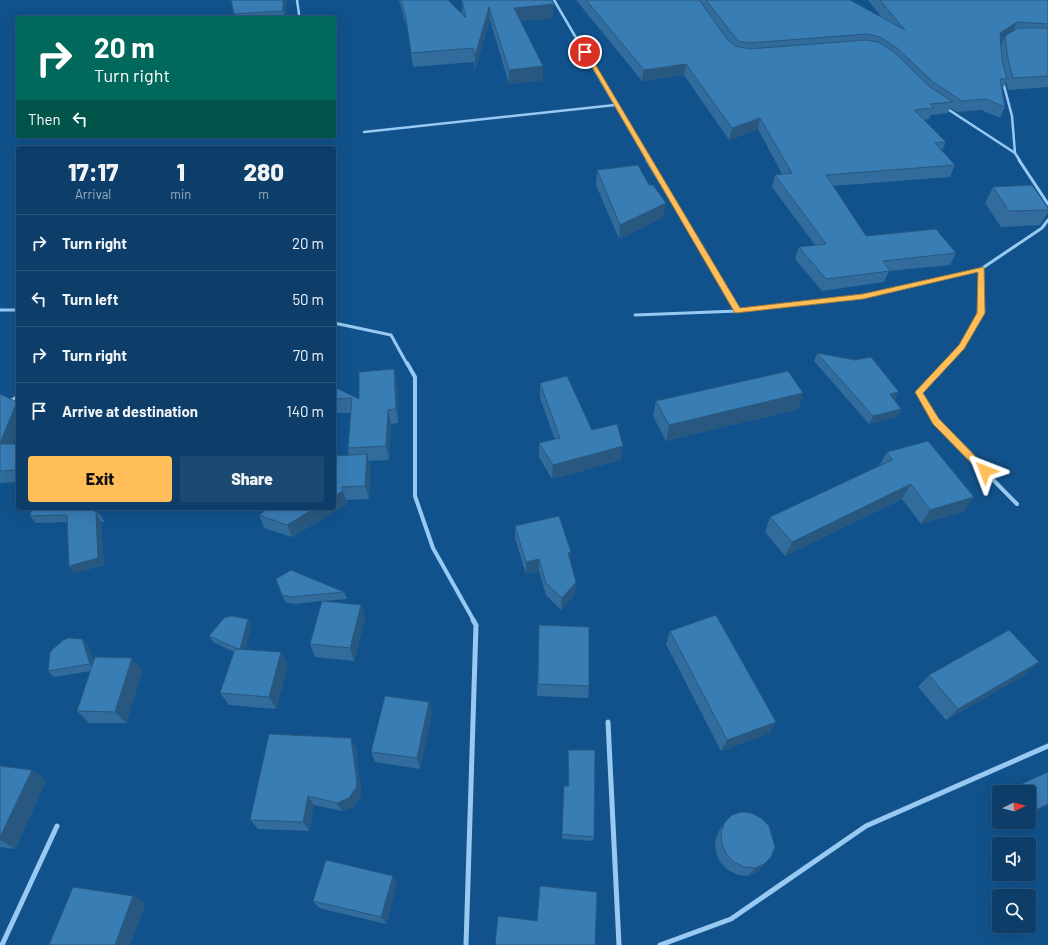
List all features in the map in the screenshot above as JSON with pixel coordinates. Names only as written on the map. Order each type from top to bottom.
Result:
[{"type":"street","points":[[297,0],[299,14]]},
{"type":"street","points":[[554,0],[738,311]]},
{"type":"street","points":[[1002,79],[1012,116],[1014,153]]},
{"type":"street","points":[[364,132],[615,105]]},
{"type":"street","points":[[945,108],[1014,153],[1048,204]]},
{"type":"street","points":[[635,315],[738,311],[863,297],[982,269],[1042,228],[1048,220]]},
{"type":"street","points":[[982,269],[981,313],[962,347],[919,392],[936,422],[1017,504]]},
{"type":"street","points":[[0,310],[16,310]]},
{"type":"street","points":[[336,323],[391,335],[415,377],[415,496],[433,548],[476,625],[466,945]]},
{"type":"street","points":[[0,407],[16,397]]},
{"type":"street","points":[[608,722],[619,945]]},
{"type":"street","points":[[660,945],[731,919],[866,826],[1048,746]]},
{"type":"street","points":[[2,945],[57,826]]},
{"type":"building","points":[[231,0],[283,0],[283,11],[234,14]]},
{"type":"building","points":[[401,0],[448,0],[466,18],[462,0],[552,0],[554,4],[514,8],[543,66],[509,70],[489,7],[475,56],[473,48],[411,53],[406,18]]},
{"type":"building","points":[[586,0],[699,0],[727,39],[735,46],[749,49],[866,40],[878,42],[894,52],[930,87],[953,102],[930,104],[934,108],[914,110],[946,142],[935,143],[955,165],[826,175],[866,236],[936,229],[956,253],[883,261],[890,271],[826,279],[799,247],[826,244],[775,175],[792,173],[760,118],[732,128],[686,64],[644,70]]},
{"type":"building","points":[[706,0],[850,0],[905,30],[880,0],[1048,0],[1048,24],[1017,22],[1000,33],[1002,60],[1007,79],[1000,79],[1005,107],[986,99],[962,101],[933,82],[897,48],[880,37],[867,34],[749,43],[738,41]]},
{"type":"building","points":[[1018,28],[1048,28],[1048,76],[1013,78],[1008,59],[1005,36]]},
{"type":"building","points":[[638,165],[649,185],[653,185],[666,203],[620,225],[597,170]]},
{"type":"building","points":[[1032,185],[1048,210],[1009,211],[993,187]]},
{"type":"building","points":[[817,353],[855,360],[871,357],[899,392],[890,394],[901,409],[873,416]]},
{"type":"building","points":[[394,369],[396,409],[388,410],[386,446],[348,448],[352,398],[336,399],[336,388],[359,399],[359,372]]},
{"type":"building","points":[[788,371],[803,393],[669,425],[656,401]]},
{"type":"building","points":[[567,376],[592,430],[617,424],[623,446],[553,465],[539,443],[560,438],[540,383]]},
{"type":"building","points":[[0,394],[16,402],[16,404],[0,443]]},
{"type":"building","points":[[928,441],[974,497],[930,510],[911,484],[792,542],[770,517],[892,460],[887,452]]},
{"type":"building","points":[[0,444],[16,444],[16,470],[0,471]]},
{"type":"building","points":[[367,454],[365,486],[342,487],[343,491],[336,495],[336,456]]},
{"type":"building","points":[[32,510],[92,510],[100,514],[96,514],[98,558],[69,566],[67,515],[30,516]]},
{"type":"building","points":[[266,510],[312,510],[287,525],[259,515]]},
{"type":"building","points":[[559,516],[571,552],[568,553],[576,582],[562,598],[546,583],[539,559],[526,562],[515,526]]},
{"type":"building","points":[[291,570],[344,592],[291,597],[282,595],[276,579]]},
{"type":"building","points":[[322,601],[361,605],[350,648],[310,644]]},
{"type":"building","points":[[716,615],[776,722],[727,740],[670,631]]},
{"type":"building","points":[[231,616],[248,619],[240,649],[209,636],[224,618]]},
{"type":"building","points":[[539,625],[589,627],[589,686],[538,684]]},
{"type":"building","points":[[1009,630],[1039,662],[958,709],[929,675]]},
{"type":"building","points":[[69,638],[82,639],[90,664],[48,671],[50,652],[63,640]]},
{"type":"building","points":[[235,649],[281,652],[269,697],[220,693]]},
{"type":"building","points":[[95,657],[132,658],[115,712],[77,711]]},
{"type":"building","points":[[385,696],[429,702],[417,758],[371,752]]},
{"type":"building","points":[[269,734],[351,738],[357,782],[356,788],[349,798],[337,803],[308,796],[303,822],[250,820]]},
{"type":"building","points":[[568,750],[595,750],[594,837],[562,834],[564,786],[569,786]]},
{"type":"building","points":[[0,766],[32,770],[0,837]]},
{"type":"building","points":[[1048,772],[1048,804],[1036,810],[1036,785],[1019,785]]},
{"type":"building","points":[[741,812],[751,813],[761,818],[769,826],[775,847],[771,857],[764,864],[755,868],[744,867],[734,862],[726,854],[722,843],[721,832],[725,822],[732,815]]},
{"type":"building","points":[[326,860],[393,876],[381,917],[313,901]]},
{"type":"building","points":[[540,886],[597,892],[595,945],[495,945],[498,916],[537,921]]},
{"type":"building","points":[[73,887],[133,896],[115,945],[49,945]]},
{"type":"route","points":[[585,52],[663,187],[738,311],[863,297],[982,269],[981,313],[962,347],[919,392],[936,422],[985,471]]}]
